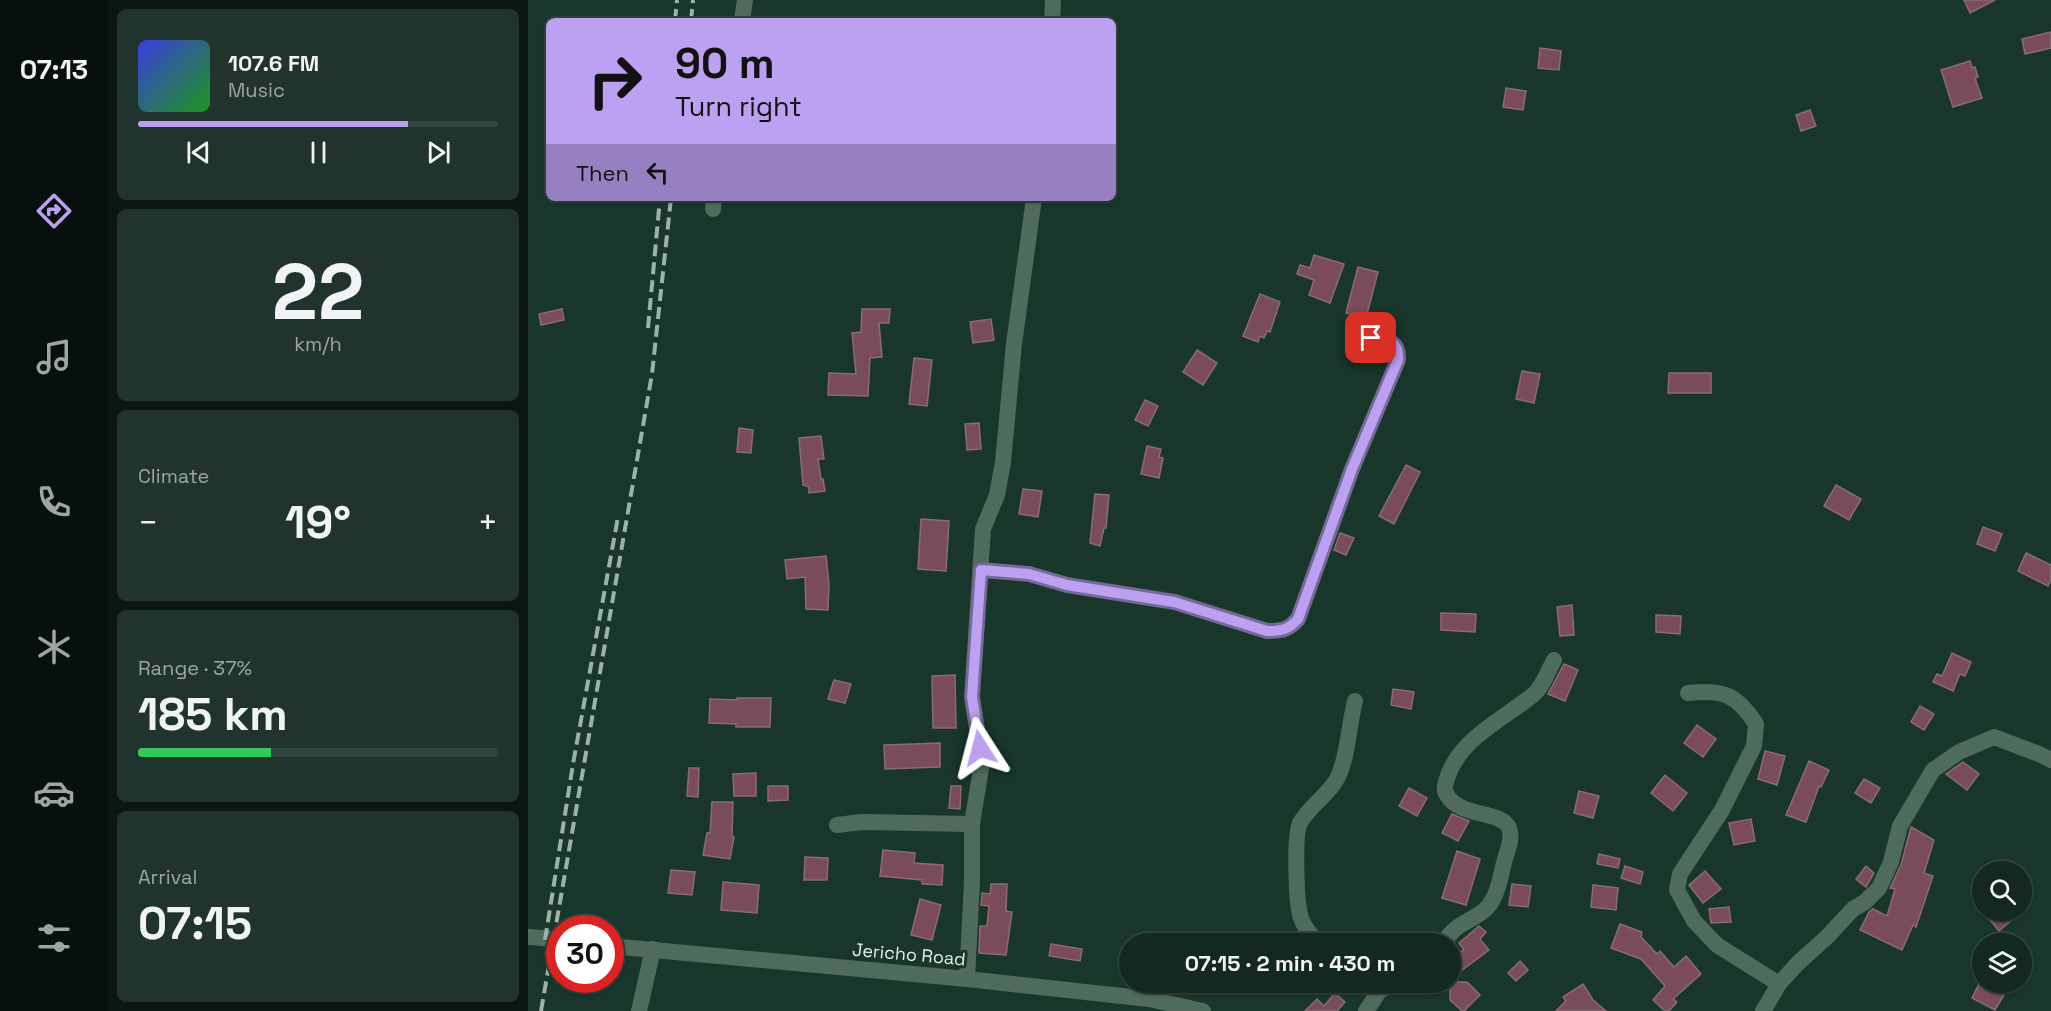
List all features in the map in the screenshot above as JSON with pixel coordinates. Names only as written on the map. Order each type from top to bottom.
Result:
[{"type":"street","points":[[742,18],[745,0]]},
{"type":"street","points":[[1052,18],[1053,0]]},
{"type":"street","points":[[967,979],[972,882],[972,824],[982,762],[972,697],[983,530],[997,495],[1003,462],[1014,344],[1035,201]]},
{"type":"street","points":[[981,570],[1029,574],[1067,585],[1174,602],[1267,631],[1281,631],[1290,628],[1298,619],[1352,469],[1398,360],[1398,350],[1394,343],[1371,338]]},
{"type":"street","points":[[1452,933],[1483,911],[1493,900],[1510,842],[1509,828],[1505,822],[1491,816],[1462,810],[1452,802],[1444,788],[1462,752],[1493,722],[1534,694],[1554,660]]},
{"type":"street","points":[[1688,693],[1719,693],[1737,700],[1747,709],[1756,724],[1754,746],[1722,810],[1680,874],[1677,890],[1694,921],[1717,945],[1779,984]]},
{"type":"street","points":[[1309,933],[1300,917],[1296,844],[1299,825],[1308,811],[1337,778],[1342,764],[1354,700]]},
{"type":"street","points":[[1763,1011],[1779,984],[1852,909],[1865,902],[1879,888],[1891,862],[1900,826],[1933,770],[1959,752],[1994,737],[2051,760]]},
{"type":"street","points":[[837,825],[862,822],[972,824]]},
{"type":"street","points":[[528,937],[546,939]]},
{"type":"street","name":"Jericho Road","points":[[624,947],[967,979],[1149,999],[1203,1011]]},
{"type":"street","points":[[639,1011],[653,949]]},
{"type":"street","points":[[1366,1011],[1374,993]]},
{"type":"building","points":[[1964,0],[1995,0],[1970,13]]},
{"type":"building","points":[[2051,32],[2051,48],[2025,54],[2022,39]]},
{"type":"building","points":[[1540,48],[1561,51],[1559,70],[1538,68]]},
{"type":"building","points":[[1970,61],[1972,68],[1975,67],[1978,77],[1975,78],[1982,98],[1953,107],[1941,70]]},
{"type":"building","points":[[1506,88],[1526,91],[1523,110],[1503,107]]},
{"type":"building","points":[[1810,110],[1816,126],[1801,131],[1796,115]]},
{"type":"building","points":[[1314,255],[1344,264],[1330,303],[1309,295],[1314,280],[1297,274],[1300,265],[1310,268]]},
{"type":"building","points":[[1358,267],[1378,272],[1366,318],[1346,313]]},
{"type":"building","points":[[1260,294],[1280,302],[1270,332],[1267,331],[1264,338],[1260,336],[1258,342],[1243,336]]},
{"type":"building","points":[[562,309],[564,320],[541,325],[539,314]]},
{"type":"building","points":[[862,309],[890,309],[889,323],[879,323],[882,357],[870,358],[868,396],[828,395],[829,373],[856,374],[852,333],[861,332]]},
{"type":"building","points":[[991,319],[994,340],[973,343],[970,322]]},
{"type":"building","points":[[1197,350],[1217,363],[1203,385],[1183,372]]},
{"type":"building","points":[[914,358],[932,360],[927,406],[909,404]]},
{"type":"building","points":[[1522,371],[1540,374],[1534,403],[1516,399]]},
{"type":"building","points":[[1669,373],[1711,373],[1711,393],[1668,393]]},
{"type":"building","points":[[1145,400],[1158,406],[1148,426],[1135,420]]},
{"type":"building","points":[[979,423],[981,449],[967,450],[965,424]]},
{"type":"building","points":[[739,428],[753,430],[751,453],[737,452]]},
{"type":"building","points":[[821,436],[824,459],[818,459],[825,491],[809,493],[809,487],[803,485],[799,438]]},
{"type":"building","points":[[1147,446],[1161,449],[1159,457],[1163,458],[1159,478],[1141,474]]},
{"type":"building","points":[[1406,465],[1420,472],[1394,524],[1379,516]]},
{"type":"building","points":[[1836,485],[1861,499],[1849,520],[1824,506]]},
{"type":"building","points":[[1023,489],[1042,491],[1038,517],[1019,514]]},
{"type":"building","points":[[1095,494],[1109,495],[1106,528],[1104,528],[1100,546],[1090,543]]},
{"type":"building","points":[[921,519],[949,521],[946,571],[918,569]]},
{"type":"building","points":[[1983,527],[2002,534],[1995,551],[1977,544]]},
{"type":"building","points":[[1340,533],[1354,538],[1346,555],[1334,550]]},
{"type":"building","points":[[2026,553],[2051,565],[2051,580],[2048,586],[2018,571]]},
{"type":"building","points":[[826,556],[829,584],[828,610],[806,609],[805,577],[787,579],[785,560]]},
{"type":"building","points":[[1572,605],[1574,635],[1560,636],[1557,607]]},
{"type":"building","points":[[1441,613],[1476,614],[1475,632],[1441,630]]},
{"type":"building","points":[[1656,615],[1681,616],[1680,634],[1656,632]]},
{"type":"building","points":[[1952,653],[1971,662],[1965,676],[1960,674],[1953,691],[1933,682],[1937,674],[1942,676]]},
{"type":"building","points":[[1564,664],[1578,670],[1565,701],[1548,694]]},
{"type":"building","points":[[955,675],[956,728],[933,728],[932,676]]},
{"type":"building","points":[[834,680],[851,684],[845,703],[828,699]]},
{"type":"building","points":[[1393,689],[1414,692],[1411,709],[1391,705]]},
{"type":"building","points":[[737,698],[771,698],[770,727],[736,727],[736,724],[709,723],[710,699],[737,700]]},
{"type":"building","points":[[1920,706],[1934,714],[1924,730],[1911,722]]},
{"type":"building","points":[[1697,725],[1716,739],[1703,757],[1684,743]]},
{"type":"building","points":[[940,743],[940,767],[885,769],[884,745]]},
{"type":"building","points":[[1765,751],[1785,756],[1777,785],[1758,779]]},
{"type":"building","points":[[1809,761],[1829,770],[1821,787],[1819,786],[1806,822],[1786,815]]},
{"type":"building","points":[[1963,762],[1979,774],[1967,790],[1946,774]]},
{"type":"building","points":[[689,768],[699,768],[698,797],[687,796]]},
{"type":"building","points":[[756,773],[756,796],[734,796],[733,774]]},
{"type":"building","points":[[1665,775],[1687,793],[1673,811],[1651,793]]},
{"type":"building","points":[[1864,779],[1880,788],[1871,803],[1855,793]]},
{"type":"building","points":[[768,786],[788,786],[788,800],[768,801]]},
{"type":"building","points":[[951,786],[961,786],[960,809],[949,808]]},
{"type":"building","points":[[1409,788],[1427,798],[1417,816],[1399,806]]},
{"type":"building","points":[[1579,791],[1599,796],[1593,818],[1574,813]]},
{"type":"building","points":[[712,802],[733,802],[732,836],[734,837],[730,859],[703,855],[707,833],[710,833]]},
{"type":"building","points":[[1452,814],[1469,821],[1458,841],[1442,833]]},
{"type":"building","points":[[1751,819],[1755,841],[1734,845],[1729,823]]},
{"type":"building","points":[[1911,827],[1934,840],[1924,873],[1933,876],[1916,927],[1913,925],[1902,950],[1860,930],[1869,912],[1873,909],[1887,916],[1895,889],[1890,888],[1901,865]]},
{"type":"building","points":[[883,850],[915,853],[914,863],[943,865],[942,885],[922,884],[922,880],[880,876]]},
{"type":"building","points":[[1457,851],[1480,859],[1466,905],[1442,898]]},
{"type":"building","points":[[1599,854],[1620,859],[1618,868],[1597,864]]},
{"type":"building","points":[[805,857],[828,858],[827,880],[804,880]]},
{"type":"building","points":[[1625,866],[1643,872],[1640,884],[1621,878]]},
{"type":"building","points":[[1866,866],[1874,873],[1866,887],[1856,879]]},
{"type":"building","points":[[671,870],[695,872],[692,895],[668,893]]},
{"type":"building","points":[[1705,871],[1721,889],[1703,903],[1689,885]]},
{"type":"building","points":[[723,882],[759,885],[757,913],[721,910]]},
{"type":"building","points":[[991,884],[1007,884],[1006,911],[1012,912],[1006,955],[979,953],[980,926],[987,926],[989,906],[981,905],[982,893],[990,894]]},
{"type":"building","points":[[1512,884],[1531,886],[1528,907],[1509,905]]},
{"type":"building","points":[[1593,885],[1618,888],[1616,910],[1591,907]]},
{"type":"building","points":[[920,899],[941,905],[932,940],[911,935]]},
{"type":"building","points":[[1729,907],[1731,922],[1711,923],[1709,909]]},
{"type":"building","points":[[1991,921],[2011,921],[1999,931]]},
{"type":"building","points":[[1620,924],[1642,932],[1641,937],[1657,954],[1660,951],[1674,967],[1686,956],[1701,974],[1673,999],[1677,1002],[1669,1011],[1665,1011],[1653,1000],[1665,986],[1641,959],[1611,948]]},
{"type":"building","points":[[1479,926],[1486,932],[1480,939],[1489,950],[1461,971],[1461,952],[1464,950],[1461,941]]},
{"type":"building","points":[[1051,944],[1082,949],[1080,961],[1049,956]]},
{"type":"building","points":[[1520,961],[1528,970],[1516,981],[1508,973]]},
{"type":"building","points":[[1461,982],[1467,982],[1480,995],[1464,1011],[1450,1000],[1450,993],[1461,993]]},
{"type":"building","points":[[1583,984],[1593,1000],[1606,1011],[1556,1011],[1566,1001],[1563,997]]},
{"type":"building","points":[[1335,993],[1345,1002],[1337,1011],[1305,1011],[1317,999],[1324,1006]]},
{"type":"building","points":[[1974,993],[2004,995],[1995,1010],[1972,998]]},
{"type":"railway","points":[[675,18],[677,0]]},
{"type":"railway","points":[[691,18],[693,0]]},
{"type":"railway","points":[[648,328],[660,201]]},
{"type":"railway","points":[[541,1011],[652,374],[671,201]]},
{"type":"railway","points":[[545,940],[573,764],[618,517]]},
{"type":"route","points":[[980,748],[972,697],[981,570],[1029,574],[1067,585],[1174,602],[1267,631],[1281,631],[1290,628],[1298,619],[1352,469],[1398,360],[1398,350],[1394,343],[1371,338]]}]
